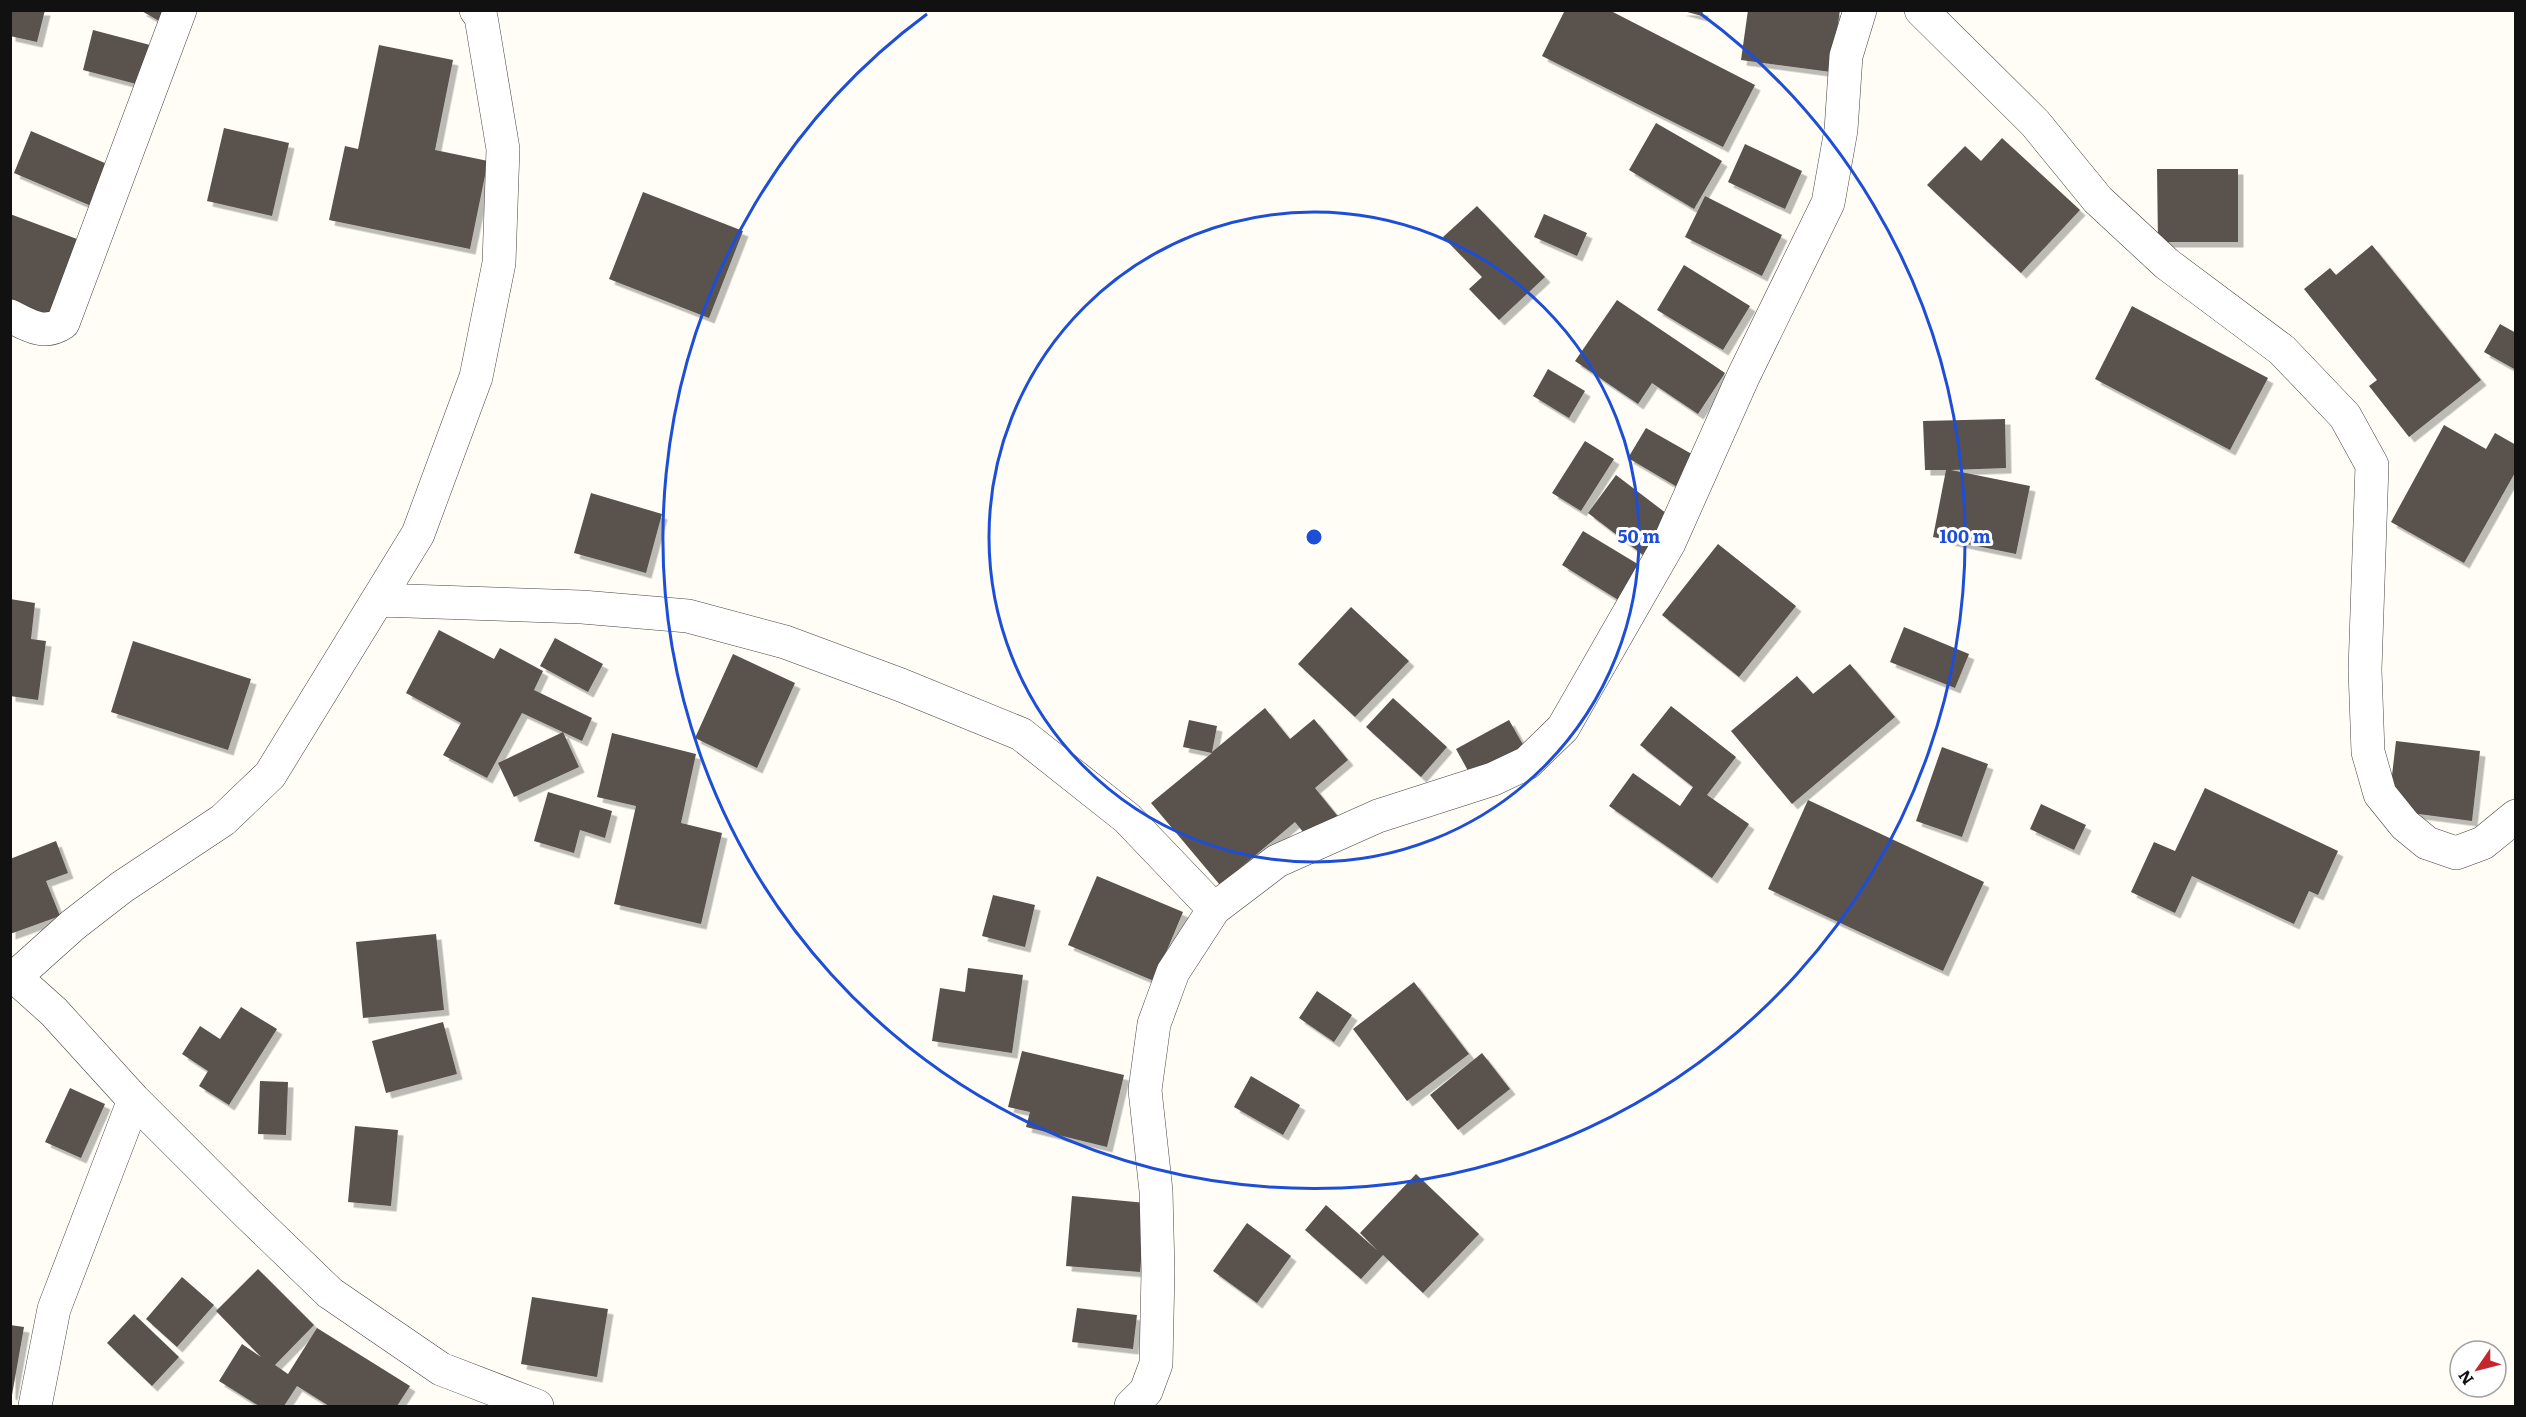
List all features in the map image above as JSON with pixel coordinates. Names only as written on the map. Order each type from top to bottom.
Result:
[{"type":"street","points":[[10,316],[41,330],[54,329],[63,323],[180,10]]},
{"type":"street","points":[[476,10],[481,17],[491,67],[503,149],[499,263],[476,377],[418,534],[270,775],[223,820],[122,887],[73,925],[13,978],[54,1012],[134,1100],[330,1293],[441,1369],[537,1407]]},
{"type":"street","points":[[1131,1407],[1146,1391],[1156,1365],[1158,1271],[1156,1191],[1145,1090],[1154,1024],[1173,972],[1214,909],[1277,861],[1378,816],[1493,779],[1527,763],[1563,728],[1669,543],[1743,377],[1828,203],[1841,130],[1846,56],[1860,10]]},
{"type":"street","points":[[1921,10],[2035,123],[2098,200],[2168,264],[2283,350],[2345,416],[2372,465],[2366,670],[2368,752],[2380,794],[2405,825],[2427,843],[2456,853],[2483,843],[2516,816]]},
{"type":"street","points":[[379,600],[582,607],[688,616],[785,642],[901,685],[1022,734],[1127,818],[1214,909]]},
{"type":"street","points":[[35,1407],[54,1310],[134,1100]]},
{"type":"building","points":[[10,10],[45,10],[37,42],[10,36]]},
{"type":"building","points":[[140,10],[165,10],[159,21]]},
{"type":"building","points":[[1565,10],[1609,10],[1755,85],[1723,147],[1542,56]]},
{"type":"building","points":[[1680,10],[1703,10],[1702,16]]},
{"type":"building","points":[[1748,10],[1840,10],[1831,72],[1741,60]]},
{"type":"building","points":[[93,30],[150,45],[140,85],[83,70]]},
{"type":"building","points":[[379,45],[453,60],[435,150],[488,161],[470,249],[329,220],[345,146],[358,149]]},
{"type":"building","points":[[1656,123],[1722,161],[1694,209],[1629,170]]},
{"type":"building","points":[[224,128],[289,143],[272,216],[207,201]]},
{"type":"building","points":[[31,131],[114,167],[96,208],[14,173]]},
{"type":"building","points":[[2002,138],[2080,210],[2021,273],[1927,185],[1965,146],[1981,161]]},
{"type":"building","points":[[1745,144],[1802,171],[1785,209],[1728,182]]},
{"type":"building","points":[[2157,169],[2238,169],[2238,242],[2158,242]]},
{"type":"building","points":[[643,192],[743,231],[709,318],[609,279]]},
{"type":"building","points":[[1705,196],[1782,235],[1762,276],[1685,237]]},
{"type":"building","points":[[1477,206],[1545,277],[1499,320],[1469,289],[1482,277],[1443,237]]},
{"type":"building","points":[[10,214],[77,239],[47,322],[10,309]]},
{"type":"building","points":[[1544,214],[1587,233],[1577,256],[1534,237]]},
{"type":"building","points":[[2372,245],[2481,380],[2409,437],[2369,386],[2377,380],[2304,289],[2330,268],[2336,275]]},
{"type":"building","points":[[1684,265],[1750,306],[1723,350],[1657,310]]},
{"type":"building","points":[[1617,300],[1725,373],[1698,414],[1652,383],[1638,404],[1575,361]]},
{"type":"building","points":[[2132,306],[2268,378],[2230,450],[2095,379]]},
{"type":"building","points":[[2500,324],[2516,333],[2516,370],[2484,352]]},
{"type":"building","points":[[1548,369],[1585,391],[1569,418],[1533,396]]},
{"type":"building","points":[[2005,419],[2006,468],[1951,470],[2030,486],[2016,554],[1933,537],[1946,470],[1925,470],[1923,421]]},
{"type":"building","points":[[2444,425],[2486,449],[2495,433],[2516,445],[2516,471],[2464,563],[2391,522]]},
{"type":"building","points":[[1646,428],[1697,457],[1679,488],[1628,458]]},
{"type":"building","points":[[1585,441],[1614,459],[1581,511],[1552,493]]},
{"type":"building","points":[[1616,475],[1675,520],[1647,558],[1588,513]]},
{"type":"building","points":[[591,493],[662,514],[646,573],[574,553]]},
{"type":"building","points":[[1583,531],[1641,566],[1620,601],[1562,565]]},
{"type":"building","points":[[1718,544],[1796,606],[1739,677],[1662,615]]},
{"type":"building","points":[[10,599],[35,603],[31,639],[46,641],[38,700],[10,696]]},
{"type":"building","points":[[1351,607],[1409,661],[1355,717],[1298,664]]},
{"type":"building","points":[[1904,627],[1969,654],[1955,688],[1890,662]]},
{"type":"building","points":[[439,630],[494,659],[500,648],[543,671],[534,690],[592,718],[582,741],[522,713],[487,778],[443,755],[461,723],[406,693]]},
{"type":"building","points":[[555,638],[603,664],[588,692],[540,666]]},
{"type":"building","points":[[133,641],[251,679],[228,750],[111,712]]},
{"type":"building","points":[[733,654],[795,683],[757,768],[695,738]]},
{"type":"building","points":[[1850,664],[1895,717],[1792,804],[1731,731],[1797,676],[1813,694]]},
{"type":"building","points":[[1393,698],[1447,747],[1421,777],[1366,727]]},
{"type":"building","points":[[1671,706],[1736,757],[1707,795],[1749,824],[1712,878],[1609,806],[1633,773],[1680,806],[1693,787],[1640,745]]},
{"type":"building","points":[[1265,708],[1290,739],[1314,719],[1348,760],[1315,788],[1340,819],[1312,843],[1295,822],[1220,885],[1151,803],[1212,753],[1183,747],[1189,720],[1217,726],[1212,752]]},
{"type":"building","points":[[1509,720],[1530,757],[1477,787],[1456,749]]},
{"type":"building","points":[[563,732],[579,767],[514,797],[498,763]]},
{"type":"building","points":[[612,733],[696,754],[681,823],[722,833],[701,924],[614,904],[636,806],[597,797]]},
{"type":"building","points":[[2396,741],[2480,751],[2472,821],[2388,810]]},
{"type":"building","points":[[1942,747],[1988,764],[1962,837],[1916,821]]},
{"type":"building","points":[[2205,788],[2338,851],[2318,895],[2309,891],[2294,924],[2192,876],[2175,913],[2131,892],[2154,842],[2175,851]]},
{"type":"building","points":[[548,792],[612,811],[605,838],[580,830],[574,853],[534,841]]},
{"type":"building","points":[[1808,800],[1984,882],[1943,971],[1768,889]]},
{"type":"building","points":[[2041,804],[2086,825],[2074,850],[2030,829]]},
{"type":"building","points":[[56,841],[68,873],[46,881],[60,916],[10,934],[10,859]]},
{"type":"building","points":[[1097,876],[1183,912],[1154,981],[1068,945]]},
{"type":"building","points":[[993,895],[1035,905],[1025,947],[982,936]]},
{"type":"building","points":[[436,934],[444,1010],[363,1018],[356,942]]},
{"type":"building","points":[[968,968],[1023,975],[1012,1053],[932,1041],[940,988],[965,992]]},
{"type":"building","points":[[1414,982],[1469,1054],[1407,1101],[1353,1029]]},
{"type":"building","points":[[1317,991],[1352,1015],[1334,1042],[1299,1018]]},
{"type":"building","points":[[241,1007],[277,1029],[229,1105],[199,1086],[208,1071],[182,1054],[200,1026],[220,1039]]},
{"type":"building","points":[[443,1022],[457,1074],[386,1093],[372,1041]]},
{"type":"building","points":[[1022,1051],[1124,1075],[1107,1147],[1026,1127],[1030,1112],[1008,1107]]},
{"type":"building","points":[[1482,1053],[1510,1089],[1458,1130],[1430,1095]]},
{"type":"building","points":[[1251,1076],[1300,1105],[1283,1135],[1234,1107]]},
{"type":"building","points":[[260,1081],[288,1082],[286,1135],[258,1134]]},
{"type":"building","points":[[70,1088],[105,1104],[81,1158],[45,1142]]},
{"type":"building","points":[[355,1126],[398,1130],[391,1206],[348,1202]]},
{"type":"building","points":[[1416,1174],[1479,1234],[1423,1293],[1383,1255],[1361,1279],[1305,1230],[1326,1205],[1378,1251],[1360,1233]]},
{"type":"building","points":[[1072,1196],[1146,1203],[1140,1272],[1066,1266]]},
{"type":"building","points":[[1247,1223],[1291,1256],[1257,1303],[1213,1271]]},
{"type":"building","points":[[258,1269],[314,1325],[275,1365],[288,1374],[317,1328],[410,1386],[397,1406],[329,1406],[297,1386],[284,1406],[259,1406],[219,1381],[242,1344],[261,1357],[216,1311]]},
{"type":"building","points":[[182,1277],[214,1305],[177,1347],[146,1319]]},
{"type":"building","points":[[532,1297],[608,1309],[597,1377],[521,1364]]},
{"type":"building","points":[[1077,1308],[1137,1315],[1133,1349],[1072,1342]]},
{"type":"building","points":[[134,1314],[179,1357],[152,1386],[107,1343]]},
{"type":"building","points":[[10,1325],[24,1327],[12,1395],[10,1394]]}]
